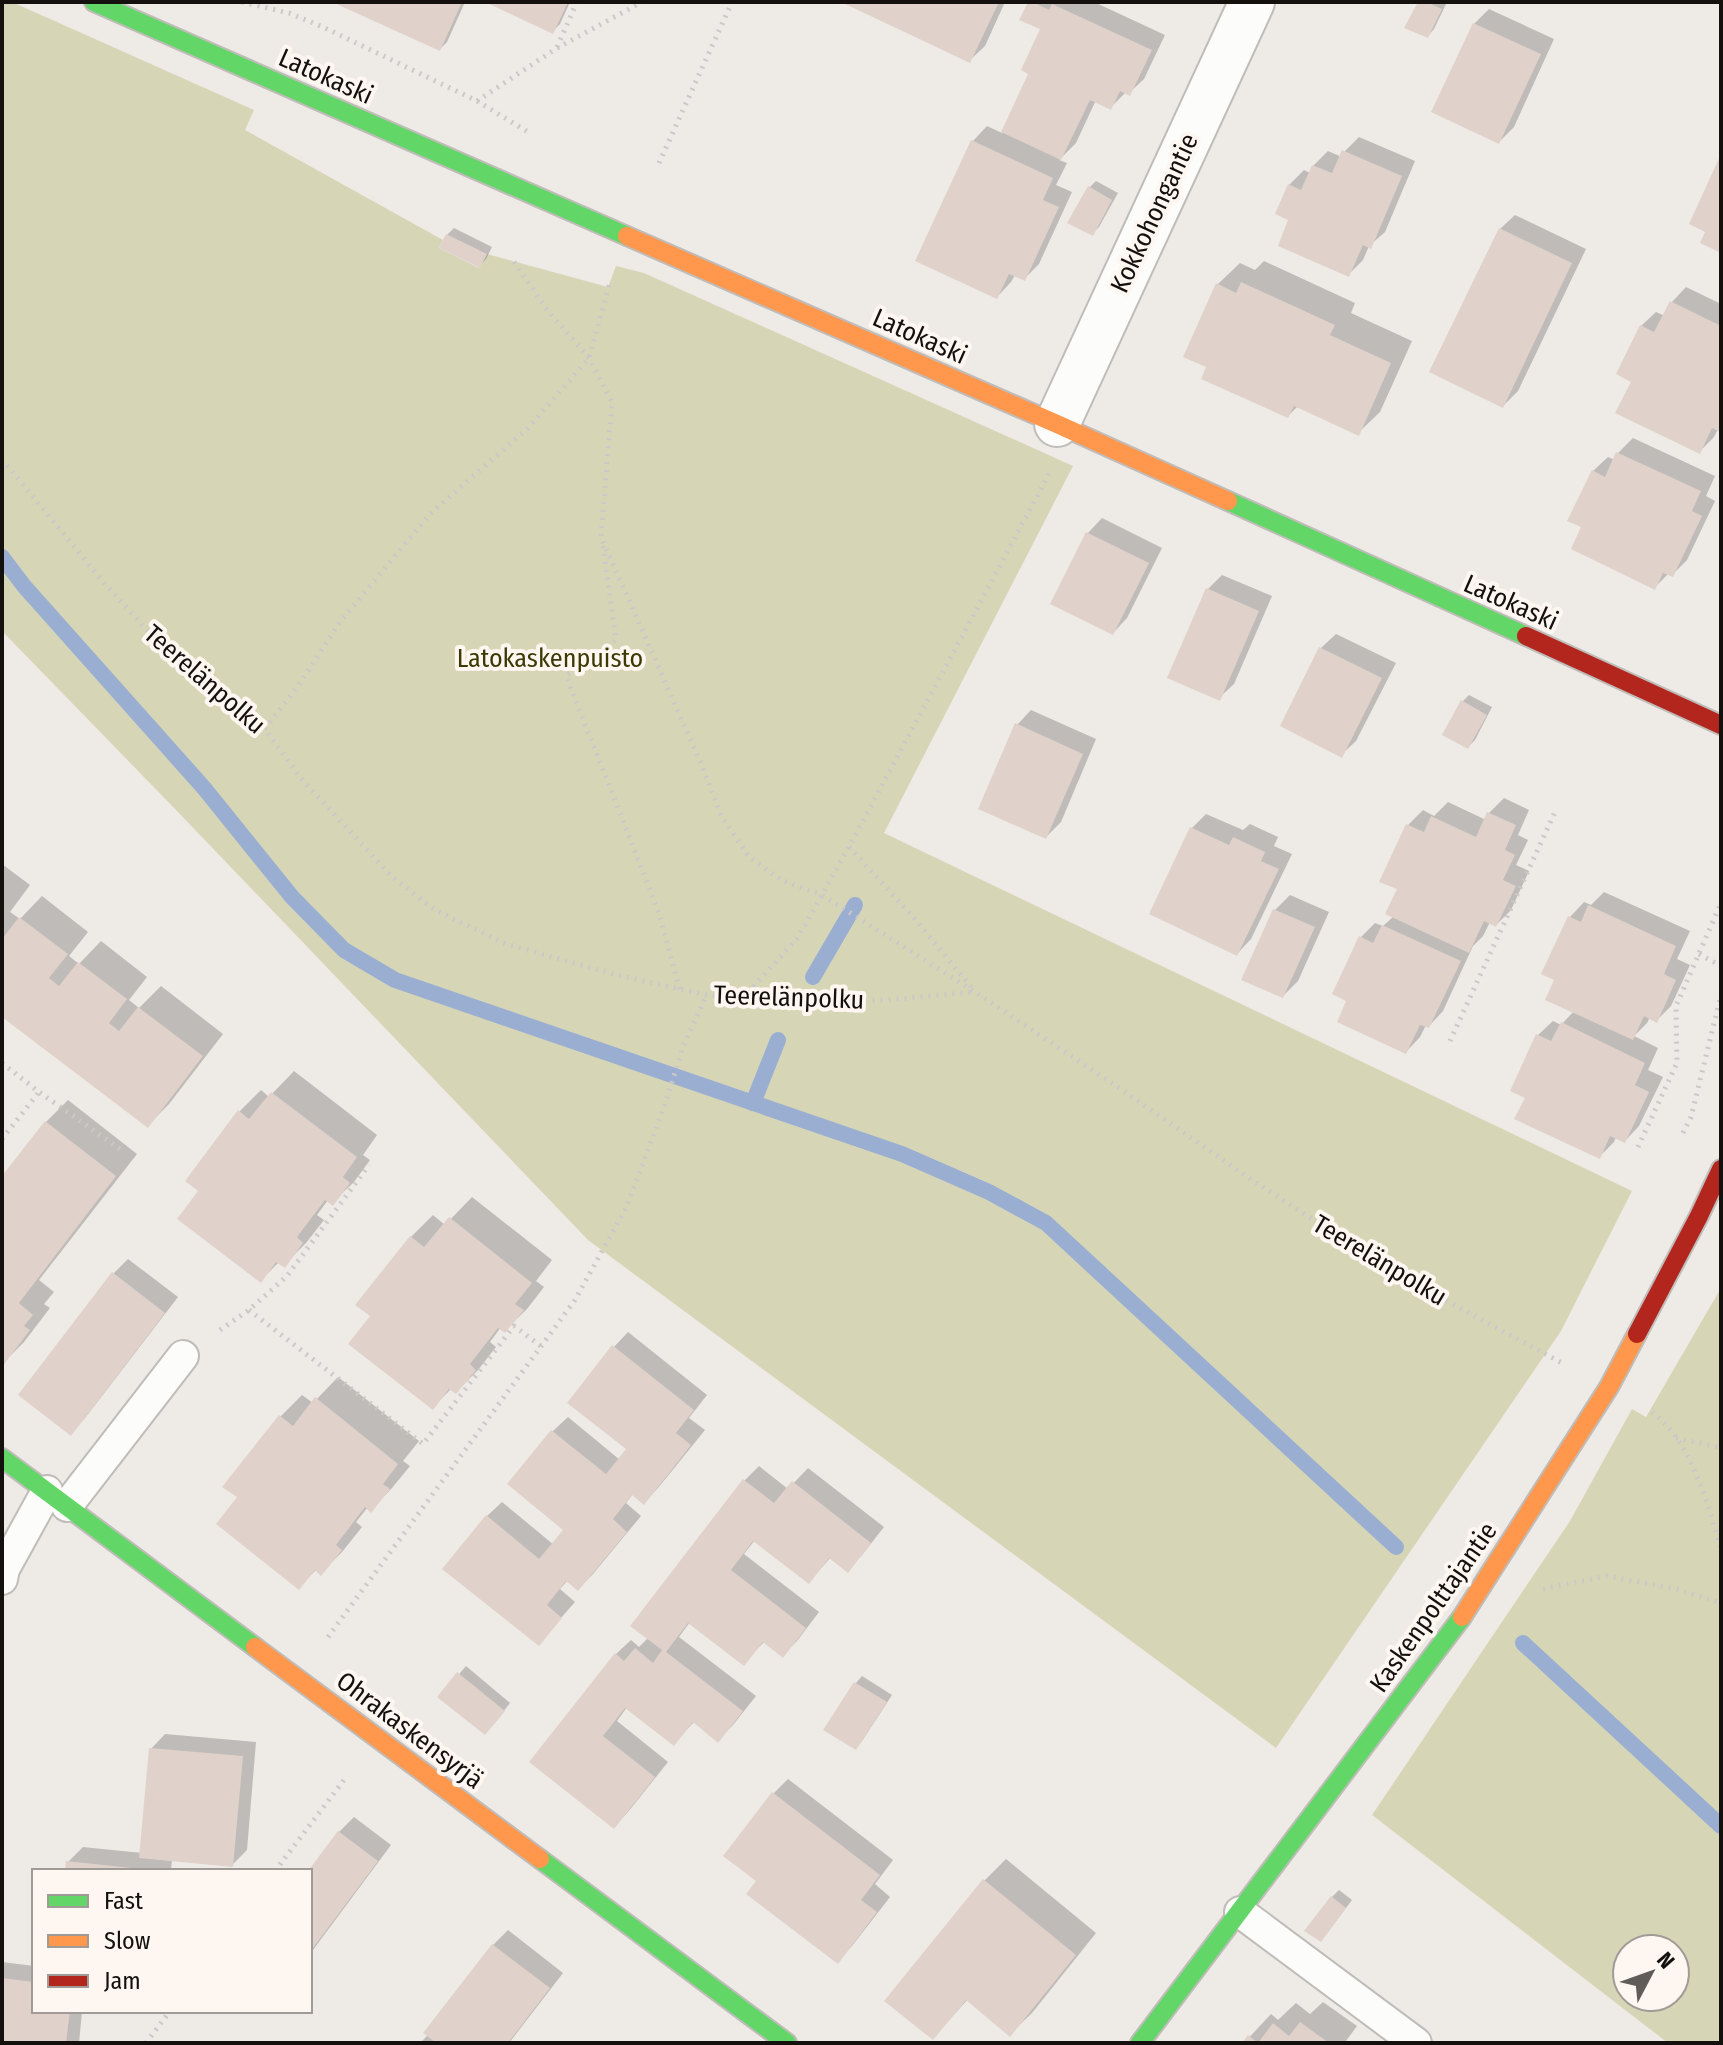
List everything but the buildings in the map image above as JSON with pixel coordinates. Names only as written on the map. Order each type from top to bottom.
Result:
[{"type":"street","name":"Latokaski","points":[[94,2],[1064,428],[1721,725]]},
{"type":"street","name":"Kokkohongantie","points":[[1064,428],[1252,2]]},
{"type":"street","name":"Kaskenpolttajantie","points":[[1140,2043],[1460,1620],[1609,1387],[1721,1169]]},
{"type":"street","name":"Ohrakaskensyrjä","points":[[2,1458],[787,2043]]},
{"type":"lane","points":[[2,1579],[4,1569],[57,1499],[183,1356]]},
{"type":"lane","points":[[1240,1912],[1409,2041]]},
{"type":"path","points":[[242,2],[300,18],[477,101],[529,133]]},
{"type":"path","points":[[557,48],[577,2]]},
{"type":"path","points":[[477,101],[557,48],[642,2]]},
{"type":"path","points":[[659,163],[732,2]]},
{"type":"path","points":[[514,262],[548,311],[589,358],[612,402],[601,537],[616,640],[566,676],[658,910],[680,990]]},
{"type":"path","points":[[265,729],[340,622],[430,514],[528,428],[589,358],[609,287]]},
{"type":"path","points":[[741,999],[797,939],[822,895],[1064,428]]},
{"type":"path","name":"Teerelänpolku","points":[[2,459],[105,584],[160,644],[265,729],[300,777],[392,877],[435,910],[506,944],[613,974],[707,995],[795,1002],[887,1000],[975,992],[1395,1273],[1567,1365]]},
{"type":"path","points":[[601,537],[722,817],[749,857],[781,880],[822,895],[975,992]]},
{"type":"path","points":[[1450,1041],[1555,812]]},
{"type":"path","points":[[849,847],[975,992]]},
{"type":"path","points":[[1638,1147],[1677,1063],[1676,1006],[1721,903]]},
{"type":"path","points":[[1699,954],[1721,966]]},
{"type":"path","points":[[319,1649],[575,1300],[626,1208],[684,1044],[707,995]]},
{"type":"path","points":[[1677,1145],[1691,1117],[1721,995]]},
{"type":"path","points":[[2,1063],[120,1149]]},
{"type":"path","points":[[2,1139],[39,1092]]},
{"type":"path","points":[[183,1356],[249,1310],[287,1276],[369,1165]]},
{"type":"path","points":[[249,1310],[423,1444],[514,1326],[542,1347]]},
{"type":"path","points":[[1642,1405],[1660,1419],[1690,1459],[1721,1548]]},
{"type":"path","points":[[1675,1438],[1721,1448]]},
{"type":"path","points":[[1530,1595],[1543,1589],[1607,1576],[1676,1589],[1721,1603]]},
{"type":"path","points":[[276,1869],[355,1764]]},
{"type":"path","points":[[146,2043],[168,2013]]},
{"type":"green space","name":"Latokaskenpuisto","points":[[2,2],[12,2],[254,110],[245,130],[443,240],[439,248],[479,268],[487,254],[608,287],[616,266],[644,273],[1073,466],[884,833],[1632,1191],[1561,1331],[1276,1748],[588,1240],[2,631]]},
{"type":"green space","points":[[1721,1288],[1721,2043],[1668,2043],[1629,2013],[1691,2013],[1691,1933],[1611,1933],[1611,1999],[1372,1815],[1570,1521],[1632,1409],[1646,1417]]},
{"type":"waterway","points":[[2,557],[24,586],[204,788],[292,897],[344,950],[395,980],[902,1154],[989,1192],[1046,1223],[1396,1547]]},
{"type":"waterway","points":[[813,977],[855,905]]},
{"type":"waterway","points":[[753,1103],[778,1040]]},
{"type":"waterway","points":[[1523,1643],[1721,1826]]},
{"type":"traffic: fast","points":[[94,2],[627,236]]},
{"type":"traffic: fast","points":[[1228,501],[1526,636]]},
{"type":"traffic: fast","points":[[2,1458],[255,1647]]},
{"type":"traffic: fast","points":[[1140,2043],[1462,1617]]},
{"type":"traffic: fast","points":[[540,1859],[787,2043]]},
{"type":"traffic: slow","points":[[627,236],[1228,501]]},
{"type":"traffic: slow","points":[[1462,1617],[1609,1387],[1637,1334]]},
{"type":"traffic: slow","points":[[255,1647],[540,1859]]},
{"type":"traffic: jam","points":[[1526,636],[1721,725]]},
{"type":"traffic: jam","points":[[1637,1334],[1721,1169]]}]
